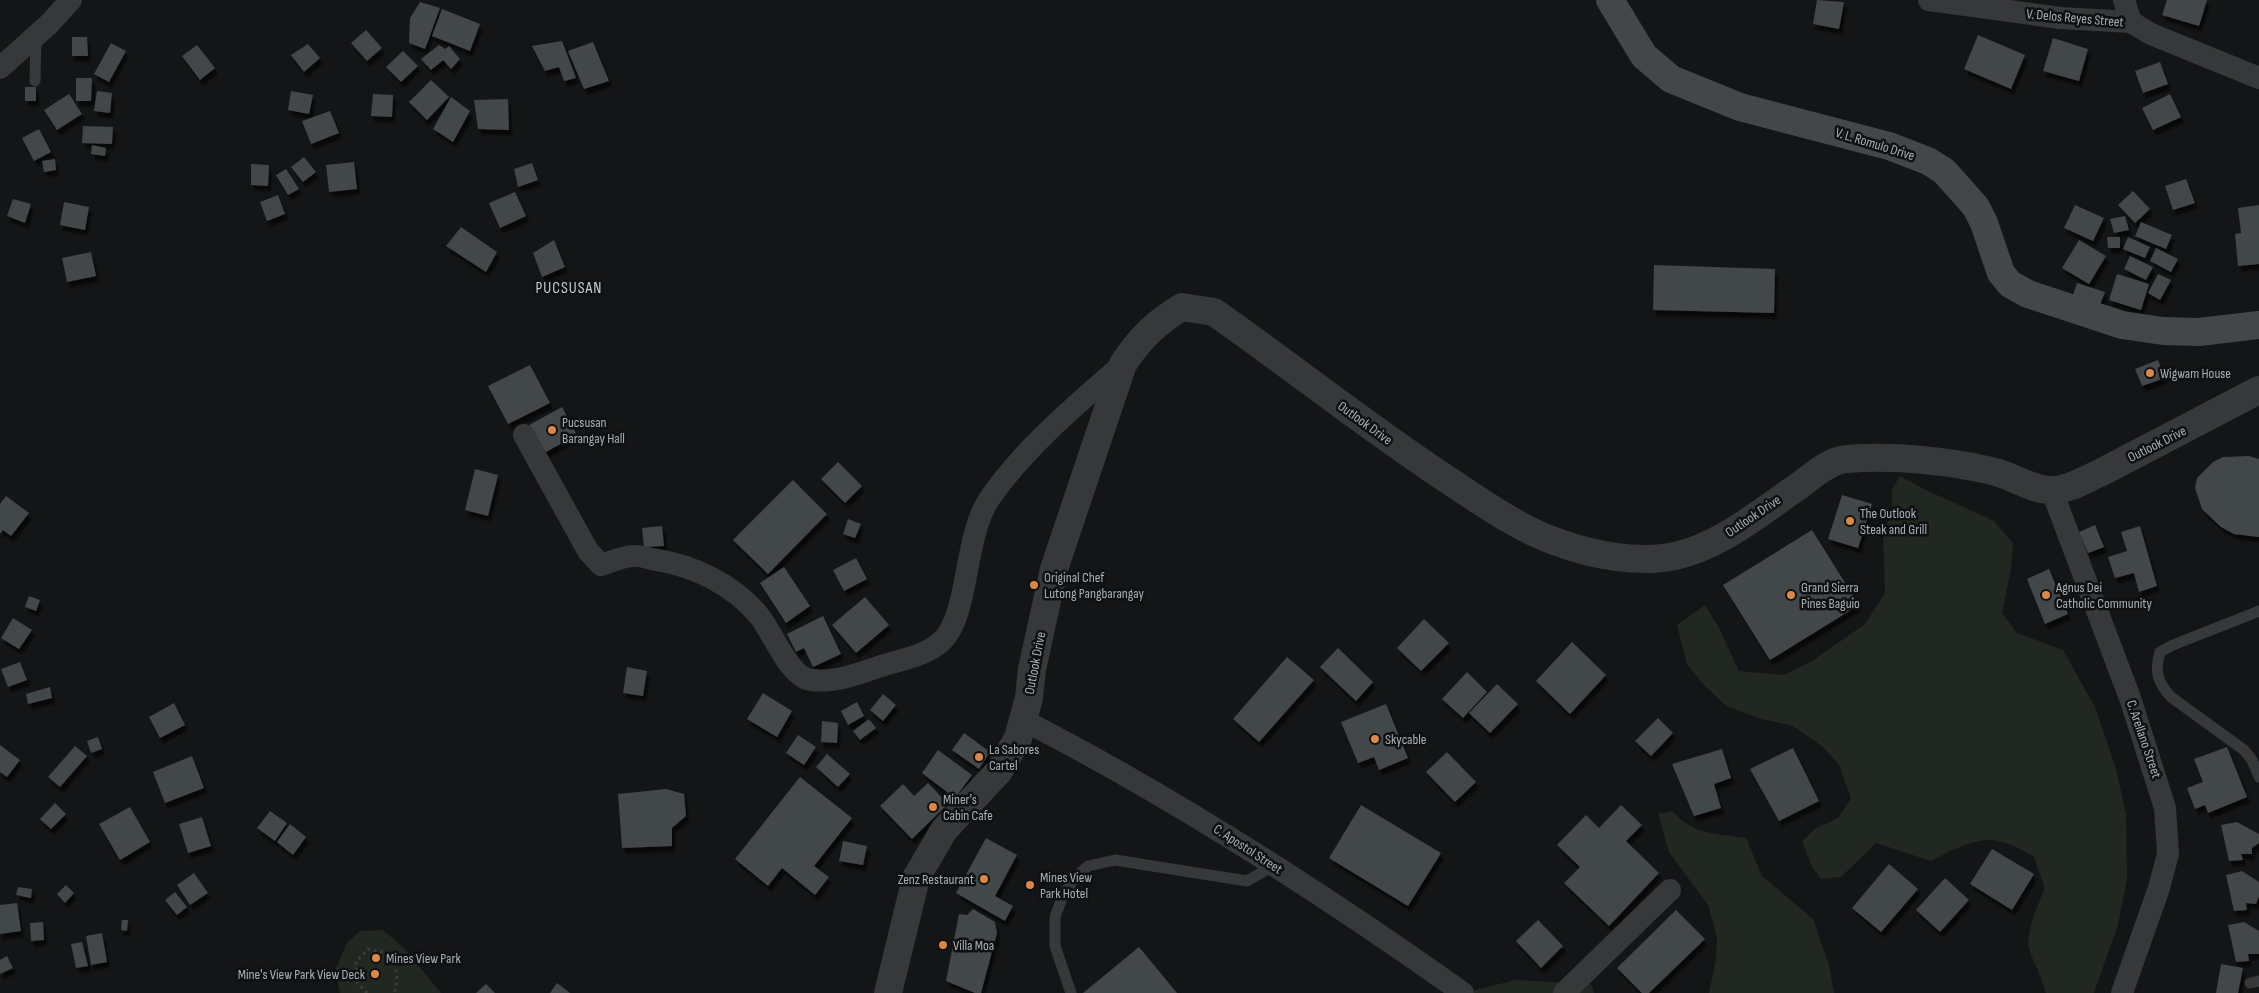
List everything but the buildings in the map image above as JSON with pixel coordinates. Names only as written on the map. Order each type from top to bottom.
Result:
[{"type":"main road","name":"V. L. Romulo Drive","points":[[1610,0],[1644,56],[1671,79],[1740,107],[1889,146],[1928,161],[1944,171],[1976,207],[1984,223],[2001,273],[2010,284],[2028,294],[2122,325],[2163,331],[2199,332],[2259,325]]},
{"type":"street","points":[[0,68],[36,36],[71,0]]},
{"type":"street","name":"V. Delos Reyes Street","points":[[1929,0],[2060,18],[2131,22]]},
{"type":"street","points":[[2124,0],[2131,22],[2151,34],[2259,78]]},
{"type":"street","name":"Outlook Drive","points":[[888,993],[916,878],[944,830],[999,771],[1018,738],[1024,720],[1032,669],[1054,569],[1123,364],[1136,343],[1154,325],[1182,307],[1214,312],[1386,439],[1481,502],[1521,525],[1557,542],[1603,554],[1642,559],[1674,556],[1723,537],[1820,471],[1843,459],[1885,457],[1964,467],[1997,472],[2052,490],[2074,484],[2100,473],[2259,390]]},
{"type":"street","points":[[524,434],[588,551],[601,565],[634,556],[694,569],[750,605],[796,672],[808,680],[824,681],[849,676],[918,656],[943,640],[956,615],[973,536],[988,501],[1032,448],[1123,364]]},
{"type":"street","name":"C. Arellano Street","points":[[2052,490],[2130,698],[2166,808],[2168,854],[2159,888],[2122,993]]},
{"type":"street","name":"C. Apostol Street","points":[[1024,720],[1097,758],[1192,813],[1390,942],[1463,993]]},
{"type":"street","points":[[1564,993],[1670,890]]},
{"type":"lane","points":[[35,81],[36,36]]},
{"type":"lane","points":[[2259,612],[2173,645],[2160,652],[2156,663],[2158,680],[2171,697],[2244,750],[2252,760],[2259,777]]},
{"type":"lane","points":[[1071,993],[1055,946],[1055,917],[1063,895],[1075,878],[1088,866],[1115,860],[1247,881],[1273,866]]},
{"type":"path","points":[[367,993],[357,982],[356,962],[368,949],[387,953],[396,964],[397,985],[394,993]]},
{"type":"shaded area","points":[[1900,476],[1994,521],[2013,543],[2011,569],[2002,613],[2017,633],[2063,650],[2095,707],[2116,769],[2126,814],[2127,879],[2118,925],[2094,993],[2046,993],[2028,943],[2033,918],[2045,888],[2034,857],[2013,846],[1995,840],[1983,840],[1960,847],[1931,861],[1876,843],[1841,877],[1821,879],[1812,867],[1802,841],[1816,828],[1838,818],[1851,798],[1839,765],[1823,747],[1793,726],[1758,718],[1726,706],[1702,683],[1687,664],[1677,625],[1705,605],[1718,626],[1739,671],[1784,675],[1812,661],[1865,624],[1885,593],[1883,533],[1892,512],[1892,489]]},
{"type":"shaded area","points":[[1672,811],[1689,825],[1706,832],[1746,838],[1762,876],[1813,919],[1829,965],[1834,993],[1709,993],[1716,959],[1717,937],[1708,905],[1669,852],[1658,814]]},
{"type":"shaded area","name":"Mines View Park","points":[[383,930],[405,949],[441,993],[340,993],[335,970],[347,943],[360,931]]},
{"type":"shaded area","points":[[1515,980],[1591,984],[1594,993],[1464,993]]},
{"type":"place","name":"Wigwam House","points":[[2150,373]]},
{"type":"place","name":"Pucsusan Barangay Hall","points":[[552,430]]},
{"type":"place","name":"The Outlook Steak and Grill","points":[[1850,521]]},
{"type":"place","name":"Original Chef Lutong Pangbarangay","points":[[1034,585]]},
{"type":"place","name":"Grand Sierra Pines Baguio","points":[[1791,595]]},
{"type":"place","name":"Agnus Dei Catholic Community","points":[[2046,595]]},
{"type":"place","name":"Skycable","points":[[1375,739]]},
{"type":"place","name":"La Sabores Cartel","points":[[979,757]]},
{"type":"place","name":"Miner's Cabin Cafe","points":[[933,807]]},
{"type":"place","name":"Zenz Restaurant","points":[[984,879]]},
{"type":"place","name":"Mines View Park Hotel","points":[[1030,885]]},
{"type":"place","name":"Villa Moa","points":[[943,945]]},
{"type":"place","name":"Mines View Park","points":[[376,958]]},
{"type":"place","name":"Mine's View Park View Deck","points":[[375,974]]},
{"type":"district","name":"PUCSUSAN","points":[[569,288]]}]
